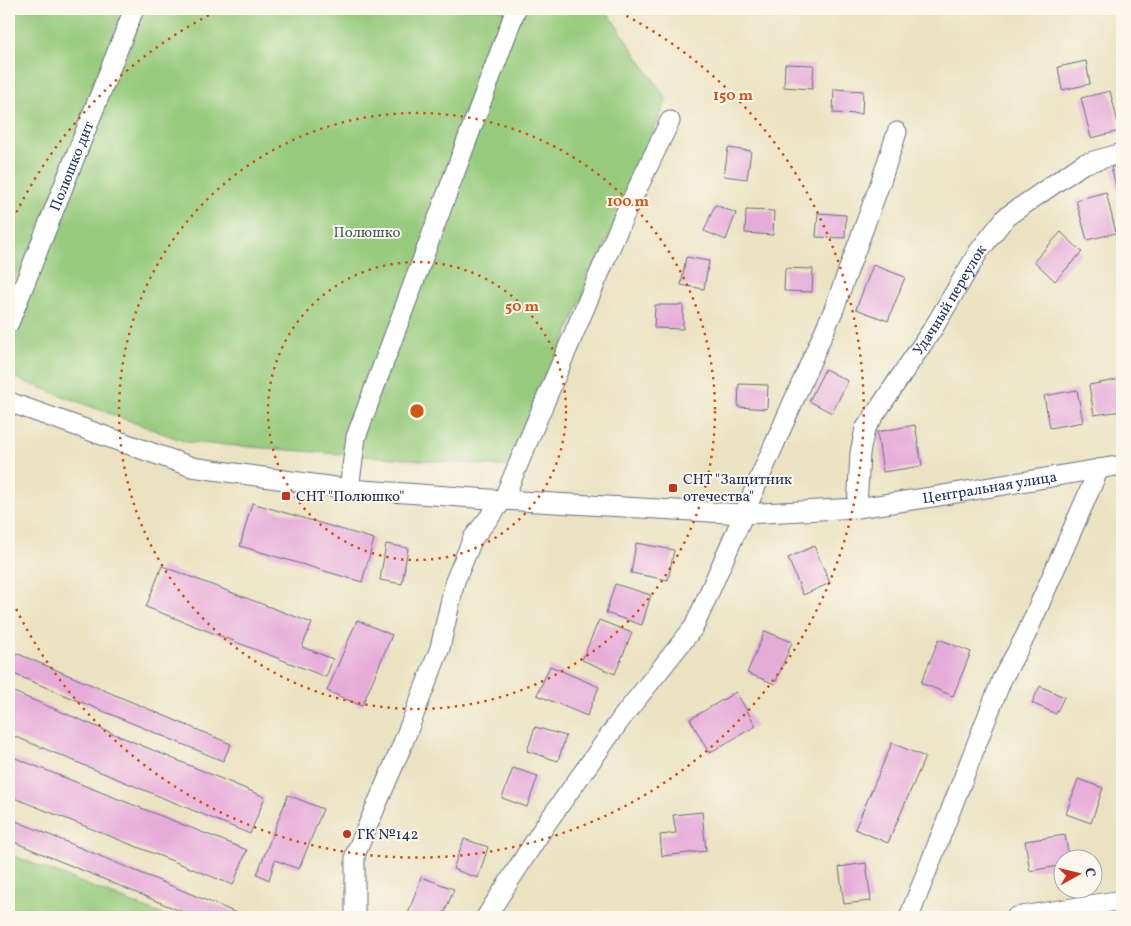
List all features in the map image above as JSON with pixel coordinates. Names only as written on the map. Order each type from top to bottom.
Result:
[{"type":"street","name":"Полюшко днт","points":[[9,323],[134,9]]},
{"type":"street","points":[[349,489],[356,437],[516,9]]},
{"type":"street","points":[[355,917],[355,855],[401,748],[440,648],[455,581],[473,538],[503,500],[623,218],[670,121]]},
{"type":"street","points":[[486,917],[546,824],[624,715],[694,627],[834,309],[897,132]]},
{"type":"street","name":"Удачный переулок","points":[[857,508],[860,453],[865,429],[934,327],[979,250],[1006,217],[1075,169],[1083,164],[1122,153]]},
{"type":"street","name":"Центральная улица","points":[[9,402],[192,467],[349,489],[744,514],[857,508],[1122,465]]},
{"type":"street","points":[[909,917],[1002,679],[1026,635],[1099,470]]},
{"type":"street","points":[[1016,917],[1122,900]]},
{"type":"green space","name":"Полюшко","points":[[9,9],[605,9],[667,100],[510,467],[186,442],[9,376]]},
{"type":"green space","points":[[9,854],[168,917],[9,917]]},
{"type":"building","points":[[1086,61],[1090,84],[1062,90],[1058,67]]},
{"type":"building","points":[[785,64],[814,65],[812,89],[784,87]]},
{"type":"building","points":[[834,89],[863,91],[862,114],[833,113]]},
{"type":"building","points":[[1110,91],[1120,131],[1091,138],[1081,98]]},
{"type":"building","points":[[728,148],[751,151],[747,179],[724,176]]},
{"type":"building","points":[[1122,165],[1122,209],[1111,167]]},
{"type":"building","points":[[1106,192],[1116,233],[1087,240],[1076,200]]},
{"type":"building","points":[[715,205],[736,213],[726,240],[704,231]]},
{"type":"building","points":[[746,210],[774,211],[773,235],[745,233]]},
{"type":"building","points":[[818,213],[846,215],[845,238],[816,237]]},
{"type":"building","points":[[1061,232],[1082,252],[1055,281],[1034,261]]},
{"type":"building","points":[[686,257],[709,261],[704,289],[681,285]]},
{"type":"building","points":[[873,265],[905,277],[888,321],[856,309]]},
{"type":"building","points":[[785,268],[813,269],[812,292],[784,291]]},
{"type":"building","points":[[655,305],[683,305],[683,329],[654,328]]},
{"type":"building","points":[[825,369],[848,381],[832,413],[809,401]]},
{"type":"building","points":[[1122,379],[1122,411],[1094,415],[1089,385]]},
{"type":"building","points":[[739,384],[768,385],[767,409],[738,407]]},
{"type":"building","points":[[1077,390],[1083,422],[1050,428],[1044,396]]},
{"type":"building","points":[[915,425],[922,466],[883,472],[877,432]]},
{"type":"building","points":[[252,503],[374,539],[362,582],[240,546]]},
{"type":"building","points":[[636,543],[674,550],[668,580],[631,573]]},
{"type":"building","points":[[386,544],[408,548],[402,584],[380,580]]},
{"type":"building","points":[[814,546],[830,583],[803,595],[788,558]]},
{"type":"building","points":[[162,566],[312,623],[302,647],[333,659],[326,677],[146,607]]},
{"type":"building","points":[[615,584],[651,595],[642,625],[606,613]]},
{"type":"building","points":[[357,620],[392,635],[362,706],[327,691]]},
{"type":"building","points":[[599,620],[632,633],[615,674],[582,660]]},
{"type":"building","points":[[765,631],[792,642],[775,684],[747,673]]},
{"type":"building","points":[[939,639],[971,652],[953,696],[921,683]]},
{"type":"building","points":[[9,650],[231,744],[223,761],[9,672]]},
{"type":"building","points":[[550,666],[599,687],[587,716],[537,695]]},
{"type":"building","points":[[1040,686],[1064,697],[1056,714],[1032,703]]},
{"type":"building","points":[[9,690],[265,797],[250,834],[9,734]]},
{"type":"building","points":[[736,692],[756,726],[709,753],[690,719]]},
{"type":"building","points":[[535,727],[566,736],[558,761],[527,751]]},
{"type":"building","points":[[892,743],[925,757],[888,843],[855,829]]},
{"type":"building","points":[[10,756],[247,850],[233,885],[9,796]]},
{"type":"building","points":[[513,768],[538,776],[527,807],[502,798]]},
{"type":"building","points":[[1078,779],[1103,788],[1091,823],[1066,814]]},
{"type":"building","points":[[288,795],[323,809],[299,869],[275,860],[269,880],[257,874]]},
{"type":"building","points":[[702,812],[706,851],[662,856],[660,835],[676,833],[673,815]]},
{"type":"building","points":[[9,818],[246,917],[195,917],[9,840]]},
{"type":"building","points":[[1065,835],[1067,848],[1054,848],[1054,867],[1030,871],[1025,841]]},
{"type":"building","points":[[464,839],[488,847],[478,878],[453,869]]},
{"type":"building","points":[[866,863],[871,901],[844,904],[839,867]]},
{"type":"building","points":[[421,877],[454,889],[443,917],[407,917]]},
{"type":"place","name":"СНТ \"Защитник отечества\"","points":[[673,488]]},
{"type":"place","name":"СНТ \"Полюшко\"","points":[[286,496]]},
{"type":"place","name":"ГК №142","points":[[347,834]]}]
